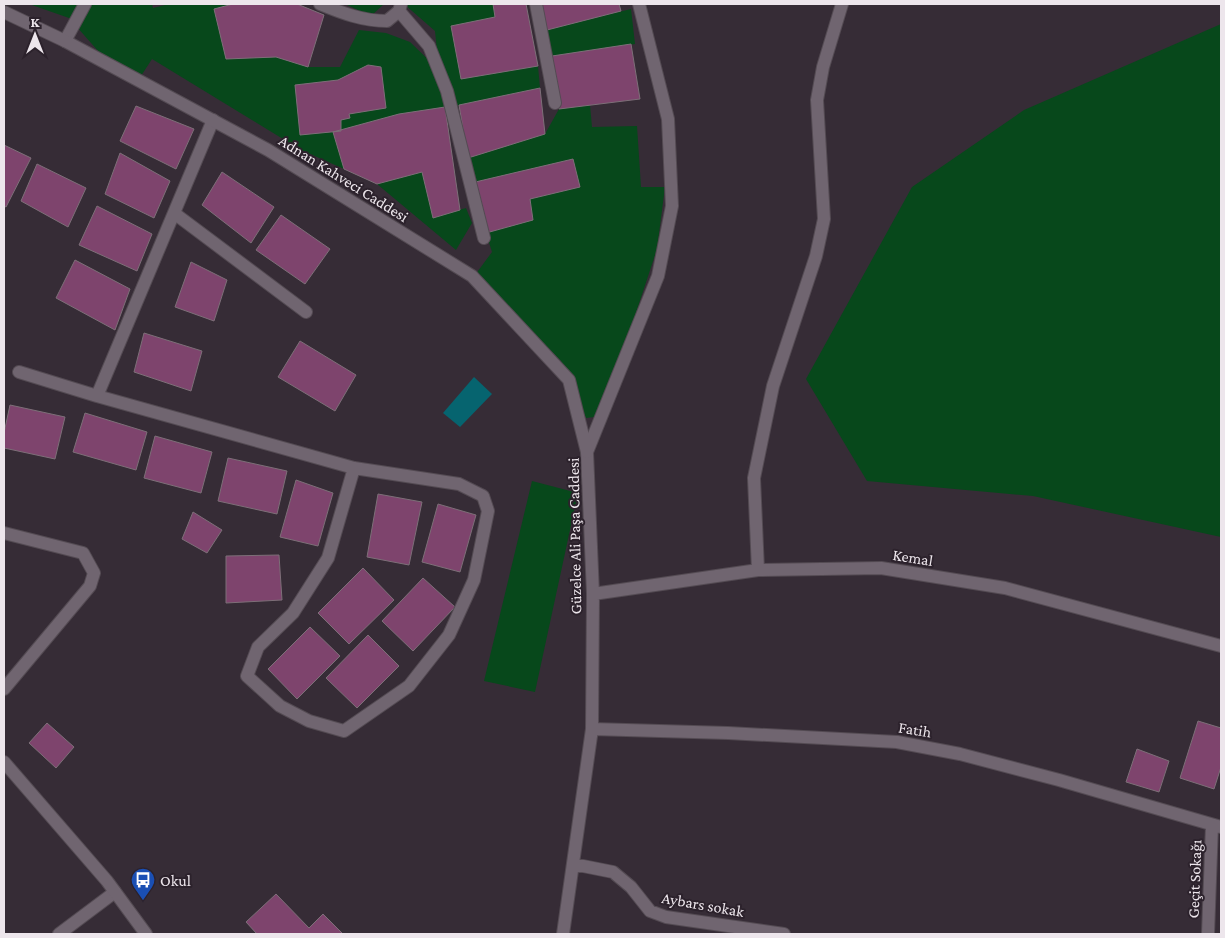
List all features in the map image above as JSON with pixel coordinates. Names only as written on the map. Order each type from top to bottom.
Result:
[{"type":"street","points":[[65,41],[85,4]]},
{"type":"street","points":[[320,4],[353,17],[373,21],[387,21],[400,7],[429,46],[447,92],[484,238]]},
{"type":"street","points":[[536,4],[555,103]]},
{"type":"street","name":"Güzelce Ali Paşa Caddesi","points":[[563,934],[592,729],[593,594],[587,452],[658,276],[672,206],[668,120],[639,4]]},
{"type":"street","points":[[758,570],[754,478],[773,386],[816,256],[824,219],[817,100],[823,67],[842,4]]},
{"type":"street","name":"Adnan Kahveci Caddesi","points":[[4,12],[65,41],[268,150],[472,276],[569,380],[587,452]]},
{"type":"street","points":[[97,396],[213,120]]},
{"type":"street","points":[[174,213],[306,312]]},
{"type":"street","points":[[19,372],[97,396],[354,468],[458,484],[483,496],[488,511],[474,580],[449,635],[409,686],[344,731],[309,721],[280,706],[247,676],[258,648],[293,613],[328,558],[354,468]]},
{"type":"street","points":[[4,533],[83,553],[94,573],[90,586],[4,689]]},
{"type":"street","name":"Kemal","points":[[593,594],[758,570],[880,568],[1005,588],[1221,646]]},
{"type":"street","name":"Fatih","points":[[592,729],[728,733],[897,742],[960,754],[1059,780],[1217,826]]},
{"type":"street","points":[[4,762],[114,892],[146,934]]},
{"type":"street","name":"Geçit Sokağı","points":[[1208,934],[1217,826]]},
{"type":"street","name":"Aybars sokak","points":[[573,864],[614,872],[631,887],[650,911],[666,917],[784,934]]},
{"type":"street","points":[[59,934],[114,892]]},
{"type":"green space","points":[[29,4],[152,4],[153,8],[169,4],[233,4],[214,10],[226,59],[276,57],[308,67],[340,67],[359,30],[386,33],[410,42],[439,70],[435,31],[404,4],[493,4],[495,17],[451,27],[461,79],[538,66],[540,88],[461,105],[399,114],[341,131],[341,120],[350,118],[349,114],[386,108],[381,67],[368,65],[338,80],[295,85],[300,135],[333,132],[344,169],[301,150],[152,59],[141,76],[106,60],[69,18]]},
{"type":"green space","points":[[345,4],[384,4],[371,16]]},
{"type":"green space","points":[[631,9],[635,44],[552,56],[547,30]]},
{"type":"green space","points":[[1221,24],[1221,537],[1033,496],[867,481],[806,379],[912,187],[1024,110]]},
{"type":"green space","points":[[590,105],[592,127],[637,126],[641,187],[665,187],[657,249],[630,331],[595,417],[586,418],[561,361],[475,275],[492,252],[486,233],[533,220],[530,199],[580,187],[573,159],[471,183],[468,158],[545,134],[559,109]]},
{"type":"green space","points":[[422,172],[433,217],[466,208],[472,223],[456,250],[377,184]]},
{"type":"green space","points":[[532,481],[578,493],[535,692],[484,681]]},
{"type":"water","points":[[474,377],[492,394],[460,427],[443,413]]},
{"type":"building","points":[[233,4],[297,4],[324,15],[308,67],[276,57],[226,59],[214,9]]},
{"type":"building","points":[[493,4],[526,4],[538,66],[461,79],[451,26],[495,17]]},
{"type":"building","points":[[541,4],[619,4],[621,11],[547,30]]},
{"type":"building","points":[[631,44],[640,99],[559,109],[552,56]]},
{"type":"building","points":[[368,65],[381,67],[386,108],[349,114],[350,118],[341,120],[341,131],[300,135],[295,85],[338,80]]},
{"type":"building","points":[[540,88],[545,134],[468,158],[459,105]]},
{"type":"building","points":[[136,106],[194,129],[176,169],[120,141]]},
{"type":"building","points":[[445,107],[460,210],[433,218],[422,172],[377,184],[344,169],[333,132],[399,114]]},
{"type":"building","points":[[4,145],[31,158],[6,207],[4,206]]},
{"type":"building","points":[[120,153],[170,181],[154,218],[105,194]]},
{"type":"building","points":[[573,159],[580,187],[530,199],[533,220],[486,233],[471,183]]},
{"type":"building","points":[[37,164],[86,188],[68,227],[21,201]]},
{"type":"building","points":[[222,172],[274,207],[251,243],[202,205]]},
{"type":"building","points":[[97,206],[152,234],[137,271],[79,245]]},
{"type":"building","points":[[281,215],[330,249],[305,284],[256,250]]},
{"type":"building","points":[[75,260],[130,289],[115,330],[56,298]]},
{"type":"building","points":[[191,262],[227,280],[214,321],[175,307]]},
{"type":"building","points":[[144,333],[202,351],[191,391],[134,372]]},
{"type":"building","points":[[300,341],[356,375],[335,411],[278,377]]},
{"type":"building","points":[[10,405],[65,417],[55,459],[4,448],[4,433]]},
{"type":"building","points":[[85,413],[147,432],[136,470],[73,452]]},
{"type":"building","points":[[155,436],[212,452],[201,493],[144,478]]},
{"type":"building","points":[[228,458],[287,471],[277,514],[218,501]]},
{"type":"building","points":[[296,480],[333,493],[318,546],[280,537]]},
{"type":"building","points":[[378,494],[422,502],[409,565],[367,557]]},
{"type":"building","points":[[438,504],[476,515],[460,572],[422,562]]},
{"type":"building","points":[[193,512],[222,530],[207,553],[182,539]]},
{"type":"building","points":[[279,555],[282,600],[226,603],[226,556]]},
{"type":"building","points":[[363,568],[394,600],[349,644],[318,613]]},
{"type":"building","points":[[423,578],[455,607],[413,651],[382,621]]},
{"type":"building","points":[[310,627],[340,656],[297,699],[268,669]]},
{"type":"building","points":[[368,635],[399,666],[357,708],[326,678]]},
{"type":"building","points":[[1198,721],[1221,728],[1221,767],[1214,789],[1180,778]]},
{"type":"building","points":[[47,723],[74,747],[56,768],[29,743]]},
{"type":"building","points":[[1137,749],[1169,761],[1159,792],[1126,782]]},
{"type":"building","points":[[276,894],[309,928],[323,914],[343,934],[257,934],[246,922]]},
{"type":"place","name":"Okul","points":[[143,901]]}]
